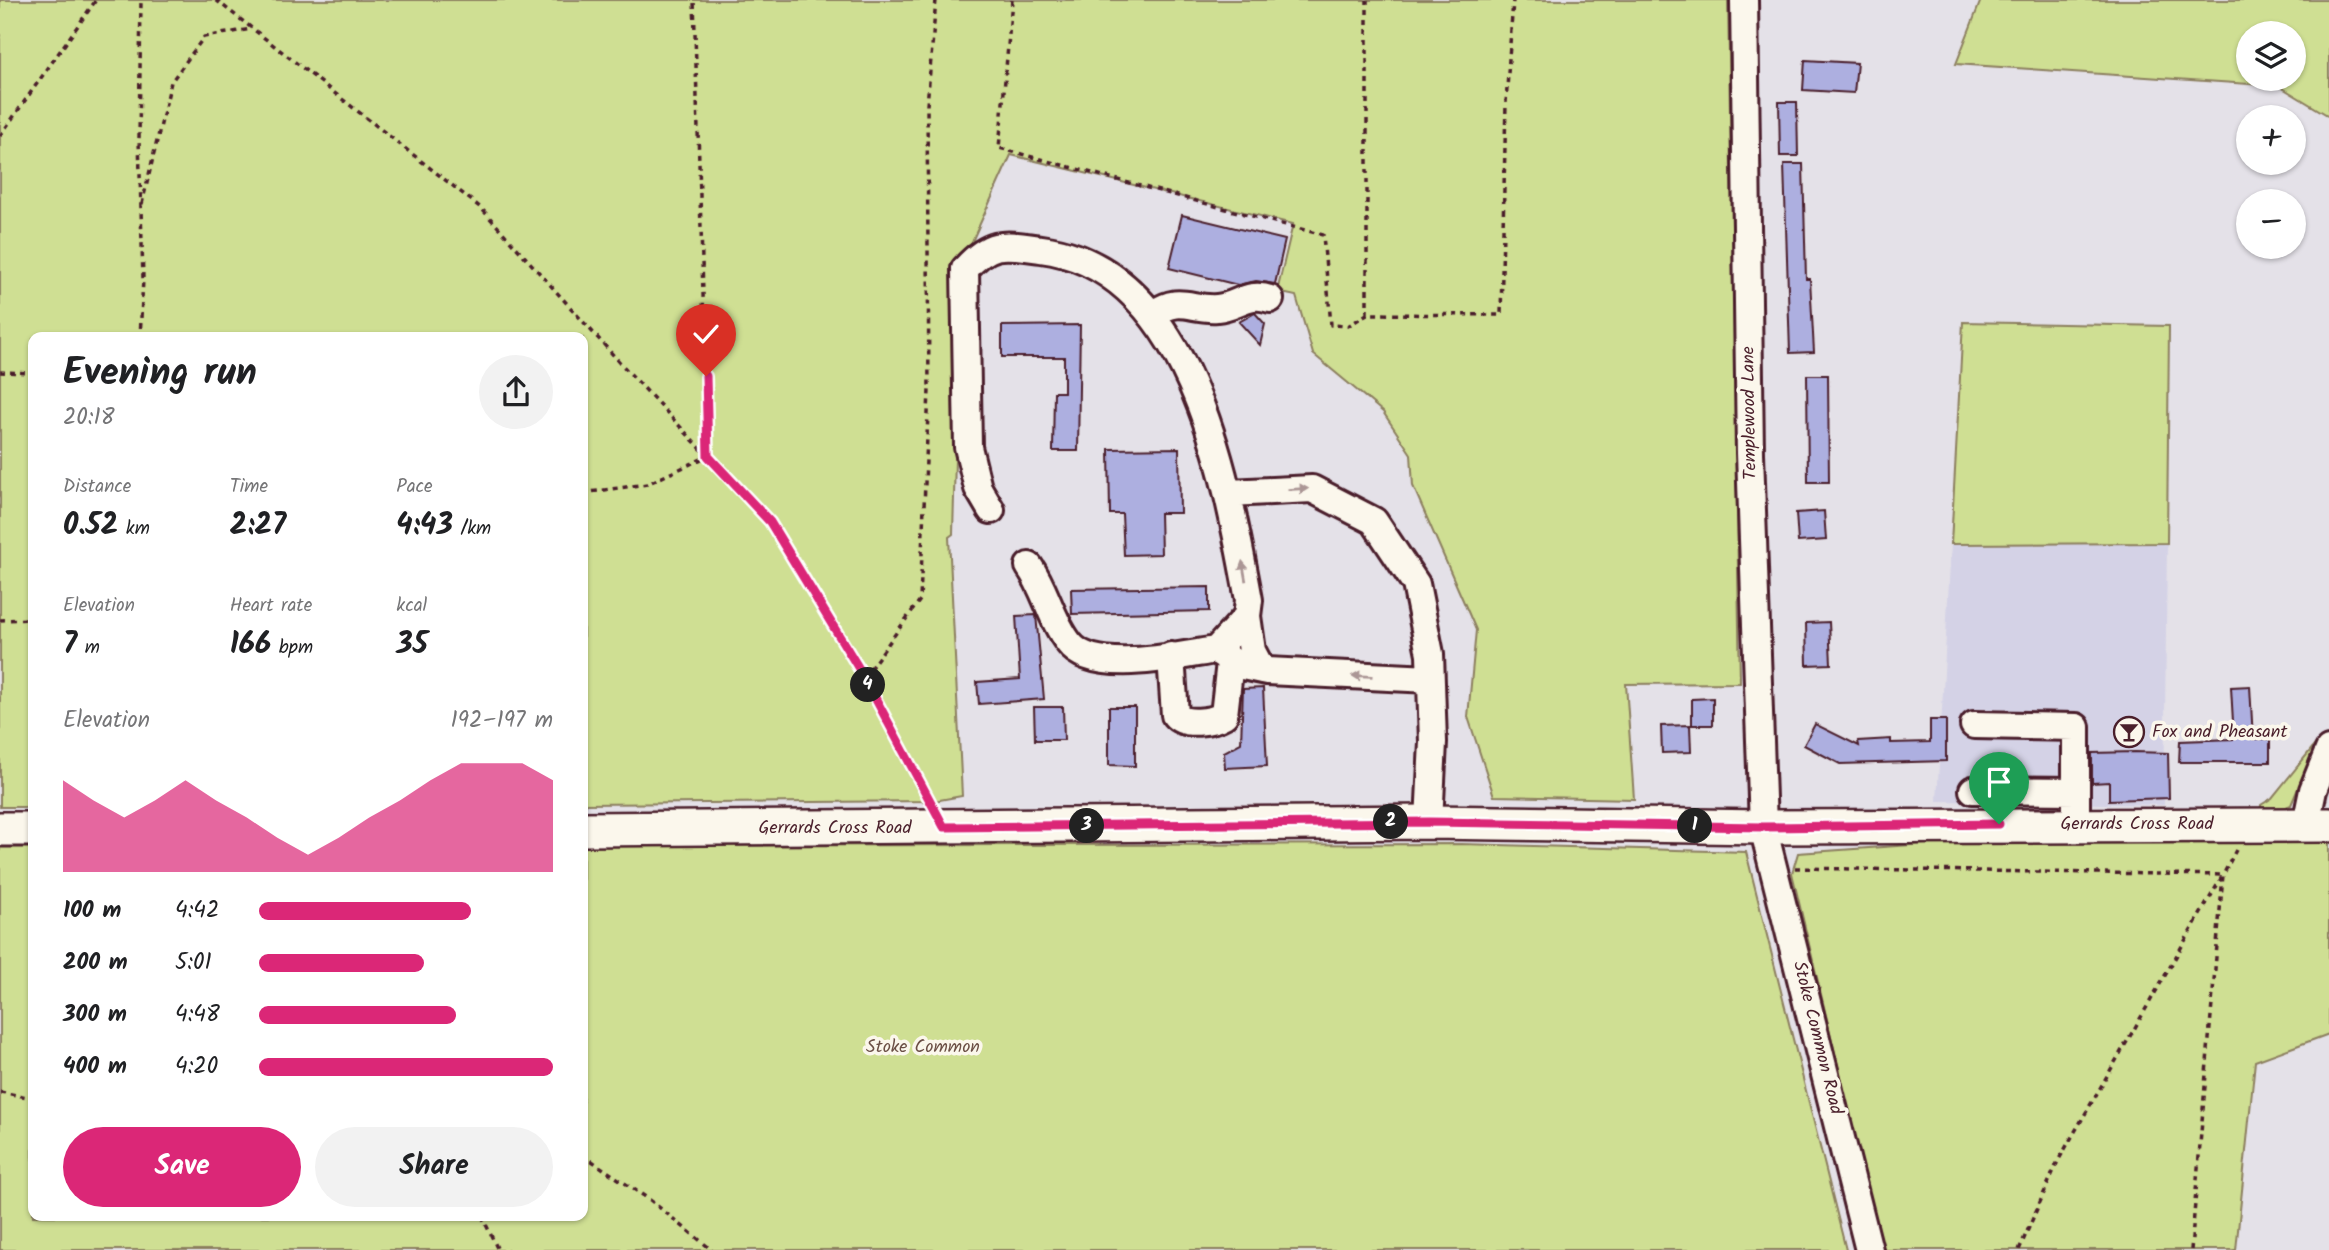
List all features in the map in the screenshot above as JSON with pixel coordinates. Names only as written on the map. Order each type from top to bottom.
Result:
[{"type":"main road","name":"Gerrards Cross Road","points":[[588,829],[1429,822],[1763,827],[2076,807],[2250,824],[2318,824]]},
{"type":"main road","points":[[0,829],[28,829]]},
{"type":"street","name":"Templewood Lane","points":[[1744,0],[1750,453],[1763,827]]},
{"type":"street","points":[[991,510],[978,488],[968,447],[965,269],[980,252],[1001,244],[1055,251],[1119,280],[1153,314],[1167,336],[1203,412],[1230,493],[1249,600],[1247,616],[1252,652],[1262,670]]},
{"type":"street","points":[[1153,314],[1164,306],[1182,302],[1214,308],[1257,295],[1270,299]]},
{"type":"street","points":[[1230,493],[1312,489],[1374,521],[1416,584],[1430,654],[1433,742],[1429,822]]},
{"type":"street","points":[[1029,566],[1044,589],[1068,642],[1084,657],[1143,660],[1171,656],[1223,656],[1262,670],[1430,679]]},
{"type":"street","points":[[1171,656],[1175,715],[1184,721],[1217,719],[1224,715],[1223,656],[1247,616]]},
{"type":"street","points":[[1973,790],[2076,807],[2077,727],[1974,725]]},
{"type":"street","points":[[2318,824],[2313,790],[2329,750]]},
{"type":"street","name":"Stoke Common Road","points":[[1763,827],[1870,1250]]},
{"type":"path","points":[[0,136],[96,0]]},
{"type":"path","points":[[140,332],[143,279],[141,0]]},
{"type":"path","points":[[216,0],[481,208],[770,522],[864,677],[944,827]]},
{"type":"path","points":[[694,0],[708,456]]},
{"type":"path","points":[[864,677],[920,600],[929,390],[927,105],[936,0]]},
{"type":"path","points":[[1012,0],[999,148],[1323,235],[1331,325],[1348,326],[1367,314],[1501,315],[1506,103],[1513,0]]},
{"type":"path","points":[[1367,0],[1367,314]]},
{"type":"path","points":[[141,209],[171,82],[204,37],[251,29]]},
{"type":"path","points":[[0,372],[28,373]]},
{"type":"path","points":[[588,492],[647,484],[708,456]]},
{"type":"path","points":[[0,620],[28,619]]},
{"type":"path","points":[[2019,1250],[2058,1161],[2250,824]]},
{"type":"path","points":[[1775,868],[2223,875]]},
{"type":"path","points":[[2191,1250],[2223,875]]},
{"type":"path","points":[[0,1092],[28,1097]]},
{"type":"path","points":[[588,1158],[650,1200],[712,1250]]},
{"type":"path","points":[[484,1221],[498,1250]]},
{"type":"shaded area","points":[[2167,543],[2164,805],[1937,801],[1951,544]]},
{"type":"green space","points":[[0,0],[1728,0],[1740,683],[1626,684],[1634,799],[1494,796],[1468,717],[1476,630],[1413,486],[1411,454],[1383,412],[1313,354],[1296,296],[1277,292],[1293,224],[1011,155],[960,268],[953,534],[949,537],[962,796],[934,801],[588,804],[588,332],[28,332],[28,807],[0,807]]},
{"type":"green space","points":[[1981,0],[2329,0],[2329,116],[2287,91],[2306,91],[2306,21],[2236,21],[2236,83],[1956,64]]},
{"type":"green space","points":[[1963,322],[2169,326],[2167,543],[1951,544]]},
{"type":"green space","points":[[2318,741],[2291,805],[2276,811],[2261,810],[2261,805],[2272,798]]},
{"type":"green space","points":[[2096,832],[2329,839],[2329,1034],[2255,1061],[2236,1250],[1882,1250],[1792,873],[1798,853]]},
{"type":"green space","name":"Stoke Common","points":[[1461,844],[1746,852],[1846,1250],[0,1250],[0,848],[28,848],[28,1221],[588,1221],[588,846]]},
{"type":"building","points":[[1805,60],[1857,63],[1854,93],[1803,90]]},
{"type":"building","points":[[1779,102],[1797,102],[1798,156],[1780,156]]},
{"type":"building","points":[[1784,164],[1803,164],[1806,279],[1810,279],[1814,352],[1790,353]]},
{"type":"building","points":[[1182,215],[1285,240],[1275,284],[1256,281],[1238,285],[1169,268]]},
{"type":"building","points":[[1255,313],[1265,324],[1260,345],[1239,322]]},
{"type":"building","points":[[1080,325],[1078,451],[1053,451],[1054,392],[1064,392],[1064,357],[1002,357],[1002,326]]},
{"type":"building","points":[[1807,375],[1828,375],[1829,482],[1808,482]]},
{"type":"building","points":[[1179,448],[1180,513],[1160,513],[1161,554],[1124,555],[1122,514],[1110,514],[1109,449]]},
{"type":"building","points":[[1824,511],[1826,540],[1798,542],[1796,513]]},
{"type":"building","points":[[1209,587],[1209,611],[1072,614],[1071,589]]},
{"type":"building","points":[[1036,615],[1044,699],[979,704],[977,682],[1020,679],[1016,616]]},
{"type":"building","points":[[1829,622],[1831,664],[1807,665],[1806,623]]},
{"type":"building","points":[[2250,686],[2253,739],[2270,739],[2270,762],[2179,762],[2180,741],[2234,739],[2231,687]]},
{"type":"building","points":[[1263,688],[1267,766],[1225,768],[1224,752],[1241,743],[1243,689]]},
{"type":"building","points":[[1713,698],[1713,725],[1692,725],[1692,699]]},
{"type":"building","points":[[1034,707],[1063,707],[1064,740],[1035,740]]},
{"type":"building","points":[[1109,707],[1135,707],[1135,766],[1109,765]]},
{"type":"building","points":[[1930,720],[1946,720],[1946,761],[1840,764],[1804,745],[1815,724],[1859,746],[1858,741],[1891,739],[1891,743],[1930,742]]},
{"type":"building","points":[[1690,725],[1691,752],[1662,753],[1661,726]]},
{"type":"building","name":"Fox and Pheasant","points":[[2092,753],[2168,753],[2169,798],[2109,800],[2109,782],[2092,783]]},
{"type":"place","name":"Fox and Pheasant","points":[[2129,732]]},
{"type":"route","points":[[706,376],[708,456],[770,522],[864,677],[944,827],[1429,822],[1763,827],[1999,824]]}]
